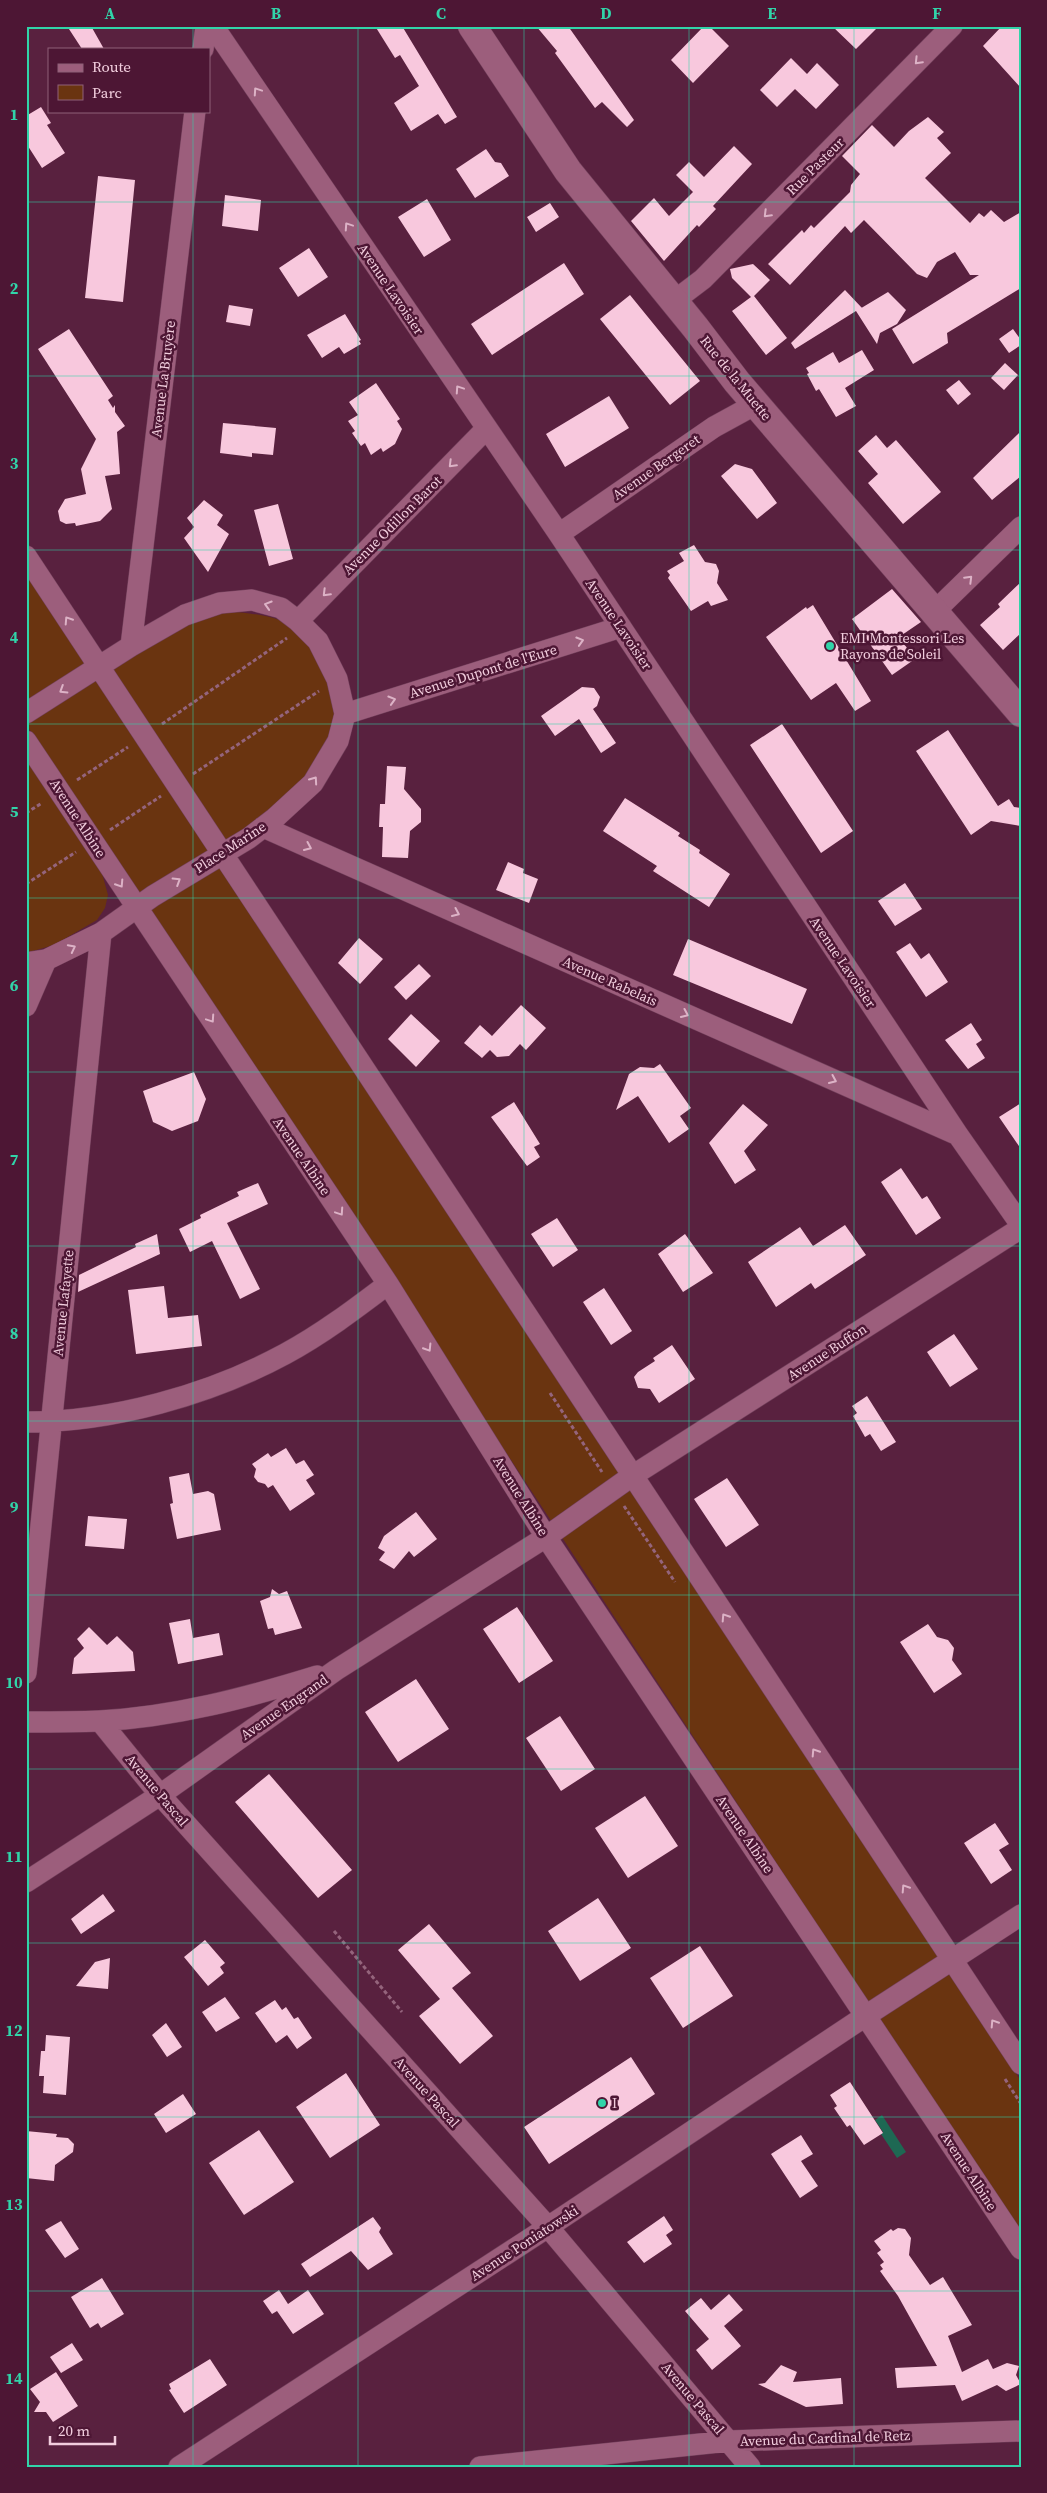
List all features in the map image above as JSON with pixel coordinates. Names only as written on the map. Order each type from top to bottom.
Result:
[{"type":"street","points":[[203,48],[206,26]]},
{"type":"street","name":"Avenue Lavoisier","points":[[213,26],[486,430],[559,534],[1021,1227]]},
{"type":"street","name":"Rue de la Muette","points":[[472,26],[568,171],[674,301],[736,382],[1021,714]]},
{"type":"street","name":"Rue Pasteur","points":[[674,301],[703,279],[952,26]]},
{"type":"street","name":"Avenue La Bruyère","points":[[131,646],[195,112]]},
{"type":"street","name":"Avenue Bergeret","points":[[559,534],[714,427],[756,404]]},
{"type":"street","name":"Avenue Odillon Barot","points":[[301,624],[486,430]]},
{"type":"street","points":[[934,612],[1021,527]]},
{"type":"street","points":[[26,556],[1021,2064]]},
{"type":"street","name":"Place Marine","points":[[26,713],[131,646],[185,615],[220,603],[252,600],[281,608],[318,641],[337,679],[345,714],[338,741],[313,783],[294,802],[263,827],[249,838],[221,853],[101,932],[36,962]]},
{"type":"street","name":"Avenue Dupont de l'Eure","points":[[345,714],[621,627]]},
{"type":"street","name":"Avenue Albine","points":[[26,741],[388,1284],[546,1537],[1021,2248]]},
{"type":"street","name":"Avenue Rabelais","points":[[263,827],[958,1135]]},
{"type":"street","name":"Avenue Lafayette","points":[[26,1673],[101,932]]},
{"type":"street","points":[[26,1006],[36,962]]},
{"type":"street","name":"Avenue Buffon","points":[[546,1537],[632,1476],[1021,1227]]},
{"type":"street","points":[[26,1422],[51,1422],[134,1409],[216,1385],[284,1354],[343,1319],[388,1284]]},
{"type":"street","name":"Avenue Engrand","points":[[26,1882],[160,1795],[336,1670],[546,1537]]},
{"type":"street","points":[[26,1722],[100,1721],[173,1713],[246,1697],[336,1670]]},
{"type":"street","name":"Avenue Pascal","points":[[100,1721],[160,1795],[548,2227],[750,2467]]},
{"type":"street","name":"Avenue Poniatowski","points":[[180,2467],[1021,1915]]},
{"type":"street","name":"Avenue du Cardinal de Retz","points":[[480,2467],[729,2441],[1021,2431]]},
{"type":"path","points":[[26,813],[145,736],[301,624]]},
{"type":"path","points":[[334,1932],[402,2012]]},
{"type":"green space","points":[[26,571],[1021,2081],[1021,2234],[26,724]]},
{"type":"green space","points":[[219,611],[274,618],[293,628],[322,665],[337,704],[332,732],[323,752],[310,770],[278,803],[224,843],[111,667],[158,639]]},
{"type":"green space","points":[[26,754],[100,866],[108,895],[105,908],[97,920],[54,945],[26,953]]},
{"type":"shaded area","points":[[882,2115],[906,2152],[897,2158],[881,2134],[883,2132],[875,2120]]},
{"type":"building","points":[[67,26],[91,26],[103,48],[81,48]]},
{"type":"building","points":[[375,26],[402,26],[457,117],[445,124],[438,114],[411,131],[394,103],[419,86],[400,55],[395,58]]},
{"type":"building","points":[[536,26],[568,26],[634,120],[627,127],[602,102],[595,108],[555,53],[557,51]]},
{"type":"building","points":[[704,26],[709,26],[729,46],[693,83],[671,60]]},
{"type":"building","points":[[832,26],[879,26],[856,49]]},
{"type":"building","points":[[1002,26],[1021,26],[1021,88],[983,46]]},
{"type":"building","points":[[791,58],[807,74],[817,63],[839,85],[816,109],[795,89],[777,107],[760,90]]},
{"type":"building","points":[[41,107],[51,123],[47,125],[65,153],[42,168],[26,143],[26,116]]},
{"type":"building","points":[[928,117],[944,132],[937,138],[951,153],[925,178],[970,223],[979,213],[984,217],[991,210],[1004,222],[1021,212],[1021,288],[947,333],[948,343],[913,364],[892,329],[979,275],[970,275],[955,252],[937,262],[927,278],[917,274],[864,220],[851,233],[845,226],[790,285],[768,264],[802,230],[804,233],[811,225],[814,228],[850,192],[851,185],[860,174],[842,156],[872,125],[894,147],[909,131]]},
{"type":"building","points":[[734,146],[752,164],[713,206],[716,209],[699,227],[697,225],[664,261],[631,221],[654,198],[669,216],[693,192],[676,175],[689,162],[704,177]]},
{"type":"building","points":[[486,149],[495,162],[501,163],[509,176],[475,198],[456,169]]},
{"type":"building","points":[[98,176],[135,180],[123,302],[85,298]]},
{"type":"building","points":[[225,195],[261,200],[258,231],[222,226]]},
{"type":"building","points":[[427,199],[451,240],[424,257],[398,217]]},
{"type":"building","points":[[550,203],[559,217],[536,232],[527,217]]},
{"type":"building","points":[[309,248],[328,277],[298,297],[279,268]]},
{"type":"building","points":[[564,263],[584,294],[492,355],[471,324]]},
{"type":"building","points":[[753,264],[770,280],[754,296],[787,338],[766,355],[732,311],[751,297],[732,278],[730,269]]},
{"type":"building","points":[[845,290],[862,308],[888,292],[906,310],[897,324],[880,333],[877,344],[856,311],[795,349],[791,343]]},
{"type":"building","points":[[630,295],[700,381],[670,405],[600,319]]},
{"type":"building","points":[[229,305],[253,309],[250,326],[226,322]]},
{"type":"building","points":[[345,314],[361,340],[359,341],[361,344],[344,354],[339,347],[322,358],[307,335]]},
{"type":"building","points":[[69,329],[113,396],[108,400],[113,408],[115,405],[115,412],[125,426],[117,432],[120,474],[105,476],[112,509],[100,521],[76,526],[75,523],[66,524],[60,521],[58,511],[65,499],[86,494],[81,469],[96,439],[38,349]]},
{"type":"building","points":[[1013,329],[1021,340],[1021,345],[1009,353],[999,339]]},
{"type":"building","points":[[862,350],[874,370],[845,388],[856,406],[836,417],[819,389],[816,391],[806,368],[833,352],[839,363]]},
{"type":"building","points":[[1005,363],[1018,375],[1004,390],[991,378]]},
{"type":"building","points":[[959,380],[971,394],[958,405],[946,390]]},
{"type":"building","points":[[376,383],[400,419],[397,421],[402,429],[395,444],[383,452],[381,448],[371,455],[365,443],[361,446],[352,433],[355,431],[348,421],[358,415],[349,402]]},
{"type":"building","points":[[609,396],[629,428],[565,467],[546,434]]},
{"type":"building","points":[[223,423],[276,428],[273,455],[252,453],[252,457],[220,453]]},
{"type":"building","points":[[1021,431],[1021,476],[992,500],[973,478]]},
{"type":"building","points":[[876,435],[887,448],[896,440],[941,492],[903,524],[868,483],[878,474],[858,451]]},
{"type":"building","points":[[735,464],[752,469],[777,503],[757,519],[721,476]]},
{"type":"building","points":[[204,500],[223,515],[217,525],[229,534],[208,572],[184,538],[194,527],[187,518]]},
{"type":"building","points":[[278,504],[293,559],[269,566],[254,510]]},
{"type":"building","points":[[694,545],[705,562],[716,564],[719,571],[717,583],[728,600],[711,606],[708,601],[691,611],[668,578],[670,575],[667,571],[684,561],[679,553]]},
{"type":"building","points":[[1021,582],[1021,633],[1003,650],[980,625],[1000,607],[998,604]]},
{"type":"building","points":[[892,589],[921,622],[899,637],[915,659],[892,675],[852,619]]},
{"type":"building","points":[[813,605],[871,701],[855,711],[836,683],[811,700],[766,637],[806,607],[807,609]]},
{"type":"building","points":[[582,687],[594,688],[600,697],[597,706],[593,709],[616,743],[601,753],[579,719],[555,736],[541,716]]},
{"type":"building","points":[[782,724],[853,831],[821,853],[750,745]]},
{"type":"building","points":[[948,730],[998,806],[1009,799],[1014,807],[1021,808],[1021,826],[991,821],[971,835],[916,751]]},
{"type":"building","points":[[387,766],[406,767],[404,789],[421,809],[421,822],[410,831],[408,858],[382,857],[383,827],[379,827],[380,804],[385,804]]},
{"type":"building","points":[[625,798],[680,833],[678,836],[700,850],[699,853],[730,874],[709,907],[653,871],[657,866],[603,831]]},
{"type":"building","points":[[508,862],[524,869],[523,873],[538,879],[529,903],[496,890]]},
{"type":"building","points":[[905,883],[922,909],[895,926],[878,901]]},
{"type":"building","points":[[359,938],[383,959],[360,984],[338,963]]},
{"type":"building","points":[[688,939],[807,989],[792,1024],[673,975]]},
{"type":"building","points":[[910,943],[921,959],[929,953],[948,982],[926,997],[896,952]]},
{"type":"building","points":[[419,964],[431,976],[406,1000],[394,987]]},
{"type":"building","points":[[521,1005],[546,1028],[526,1050],[520,1044],[509,1056],[497,1057],[490,1050],[482,1058],[464,1043],[480,1025],[492,1036]]},
{"type":"building","points":[[411,1014],[440,1041],[416,1067],[388,1039]]},
{"type":"building","points":[[971,1023],[982,1040],[976,1044],[985,1058],[968,1069],[945,1040]]},
{"type":"building","points":[[660,1064],[691,1108],[680,1116],[689,1129],[669,1143],[638,1096],[616,1110],[629,1074],[640,1067],[654,1068]]},
{"type":"building","points":[[194,1072],[206,1099],[198,1121],[172,1131],[153,1122],[143,1091]]},
{"type":"building","points":[[514,1102],[540,1144],[534,1147],[540,1157],[527,1166],[491,1117]]},
{"type":"building","points":[[1021,1103],[1021,1149],[999,1117]]},
{"type":"building","points":[[743,1104],[768,1125],[744,1151],[756,1170],[735,1184],[709,1143]]},
{"type":"building","points":[[901,1168],[922,1199],[927,1196],[941,1218],[916,1235],[881,1182]]},
{"type":"building","points":[[258,1183],[268,1204],[227,1223],[260,1289],[240,1299],[212,1241],[190,1252],[179,1229],[201,1218],[200,1215],[239,1196],[237,1192]]},
{"type":"building","points":[[557,1218],[578,1250],[553,1267],[531,1234]]},
{"type":"building","points":[[845,1225],[866,1255],[815,1289],[811,1283],[776,1307],[748,1262],[800,1227],[813,1246]]},
{"type":"building","points":[[157,1234],[160,1254],[78,1292],[79,1275],[136,1247],[135,1244]]},
{"type":"building","points":[[685,1234],[713,1273],[683,1292],[658,1254]]},
{"type":"building","points":[[164,1286],[168,1318],[198,1315],[202,1346],[136,1354],[128,1290]]},
{"type":"building","points":[[604,1288],[632,1331],[611,1345],[583,1302]]},
{"type":"building","points":[[954,1334],[978,1369],[950,1387],[927,1352]]},
{"type":"building","points":[[672,1345],[695,1379],[659,1403],[650,1389],[638,1388],[634,1377],[638,1372],[655,1361],[653,1358]]},
{"type":"building","points":[[867,1396],[896,1442],[881,1451],[870,1434],[865,1437],[853,1416],[857,1413],[852,1406]]},
{"type":"building","points":[[286,1448],[296,1464],[304,1460],[314,1475],[306,1480],[315,1494],[290,1511],[273,1485],[268,1488],[265,1484],[258,1482],[254,1477],[256,1469],[252,1464],[268,1453],[271,1457]]},
{"type":"building","points":[[189,1473],[193,1494],[208,1491],[214,1494],[221,1530],[177,1539],[170,1504],[173,1503],[169,1477]]},
{"type":"building","points":[[727,1478],[759,1525],[726,1547],[694,1499]]},
{"type":"building","points":[[416,1512],[437,1539],[414,1557],[409,1551],[394,1569],[379,1560],[385,1552],[378,1548],[384,1536]]},
{"type":"building","points":[[88,1516],[127,1519],[124,1549],[85,1546]]},
{"type":"building","points":[[272,1589],[279,1594],[287,1591],[302,1628],[275,1635],[273,1628],[268,1629],[260,1601],[270,1597]]},
{"type":"building","points":[[517,1607],[553,1661],[519,1683],[483,1629]]},
{"type":"building","points":[[190,1619],[193,1638],[219,1633],[223,1655],[178,1664],[169,1623]]},
{"type":"building","points":[[928,1624],[937,1637],[948,1640],[954,1648],[952,1660],[962,1674],[934,1693],[900,1642]]},
{"type":"building","points":[[89,1627],[107,1645],[117,1636],[133,1652],[135,1671],[72,1674],[74,1658],[84,1648],[77,1639]]},
{"type":"building","points":[[416,1679],[449,1729],[398,1762],[365,1712]]},
{"type":"building","points":[[560,1716],[595,1769],[561,1791],[526,1738]]},
{"type":"building","points":[[269,1774],[352,1870],[318,1898],[235,1802]]},
{"type":"building","points":[[645,1796],[678,1846],[628,1878],[595,1828]]},
{"type":"building","points":[[995,1823],[1009,1844],[999,1850],[1012,1870],[991,1884],[964,1843]]},
{"type":"building","points":[[103,1894],[115,1911],[81,1934],[71,1919]]},
{"type":"building","points":[[598,1898],[631,1948],[580,1981],[548,1931]]},
{"type":"building","points":[[429,1924],[471,1973],[452,1988],[493,2036],[460,2064],[419,2016],[440,1999],[398,1950]]},
{"type":"building","points":[[205,1940],[225,1963],[220,1967],[224,1973],[208,1986],[184,1957]]},
{"type":"building","points":[[700,1946],[733,1996],[683,2028],[650,1978]]},
{"type":"building","points":[[110,1958],[108,1989],[76,1986],[95,1962]]},
{"type":"building","points":[[225,1997],[240,2018],[216,2032],[202,2012]]},
{"type":"building","points":[[275,2000],[282,2010],[286,2007],[294,2019],[298,2017],[312,2038],[297,2049],[287,2035],[276,2043],[255,2013]]},
{"type":"building","points":[[166,2023],[182,2047],[167,2057],[152,2035]]},
{"type":"building","points":[[46,2035],[70,2037],[66,2095],[43,2093],[44,2076],[39,2076],[41,2051],[45,2051]]},
{"type":"building","name":"I","points":[[631,2057],[655,2094],[549,2164],[524,2127]]},
{"type":"building","points":[[346,2073],[380,2125],[330,2158],[296,2107]]},
{"type":"building","points":[[850,2082],[883,2133],[864,2145],[850,2125],[847,2127],[834,2108],[837,2106],[830,2095]]},
{"type":"building","points":[[183,2094],[196,2114],[166,2133],[154,2114]]},
{"type":"building","points":[[259,2130],[294,2182],[244,2215],[209,2163]]},
{"type":"building","points":[[26,2131],[57,2134],[56,2137],[68,2138],[74,2144],[73,2152],[55,2165],[54,2181],[26,2178]]},
{"type":"building","points":[[801,2135],[813,2154],[801,2161],[818,2186],[800,2198],[771,2154]]},
{"type":"building","points":[[664,2216],[673,2230],[666,2235],[672,2244],[644,2263],[627,2242]]},
{"type":"building","points":[[373,2217],[381,2228],[379,2232],[393,2254],[368,2270],[351,2251],[310,2277],[301,2264]]},
{"type":"building","points":[[61,2221],[79,2249],[65,2258],[45,2230]]},
{"type":"building","points":[[898,2228],[905,2229],[911,2238],[909,2255],[930,2285],[943,2277],[972,2325],[948,2336],[962,2372],[988,2359],[993,2369],[1007,2363],[1019,2366],[1016,2375],[1021,2384],[1006,2391],[997,2385],[962,2401],[955,2385],[897,2388],[895,2368],[937,2366],[898,2296],[880,2271],[883,2269],[880,2265],[884,2262],[877,2253],[881,2250],[874,2241],[891,2229],[893,2231]]},
{"type":"building","points":[[102,2278],[124,2314],[101,2328],[98,2323],[90,2328],[71,2297]]},
{"type":"building","points":[[279,2290],[288,2304],[308,2290],[324,2314],[293,2334],[277,2311],[272,2314],[263,2301]]},
{"type":"building","points":[[729,2294],[743,2310],[724,2326],[741,2346],[712,2370],[696,2350],[709,2339],[685,2311],[701,2298],[711,2310]]},
{"type":"building","points":[[72,2343],[83,2360],[61,2373],[50,2357]]},
{"type":"building","points":[[210,2359],[227,2385],[184,2413],[169,2390],[171,2389],[169,2384]]},
{"type":"building","points":[[781,2365],[797,2372],[793,2382],[841,2378],[843,2404],[806,2407],[758,2384],[765,2383]]},
{"type":"building","points":[[56,2372],[78,2406],[53,2422],[46,2412],[34,2412],[40,2402],[30,2389]]},
{"type":"place","name":"EMI Montessori Les Rayons de Soleil","points":[[830,646]]},
{"type":"place","name":"I","points":[[602,2103]]}]
